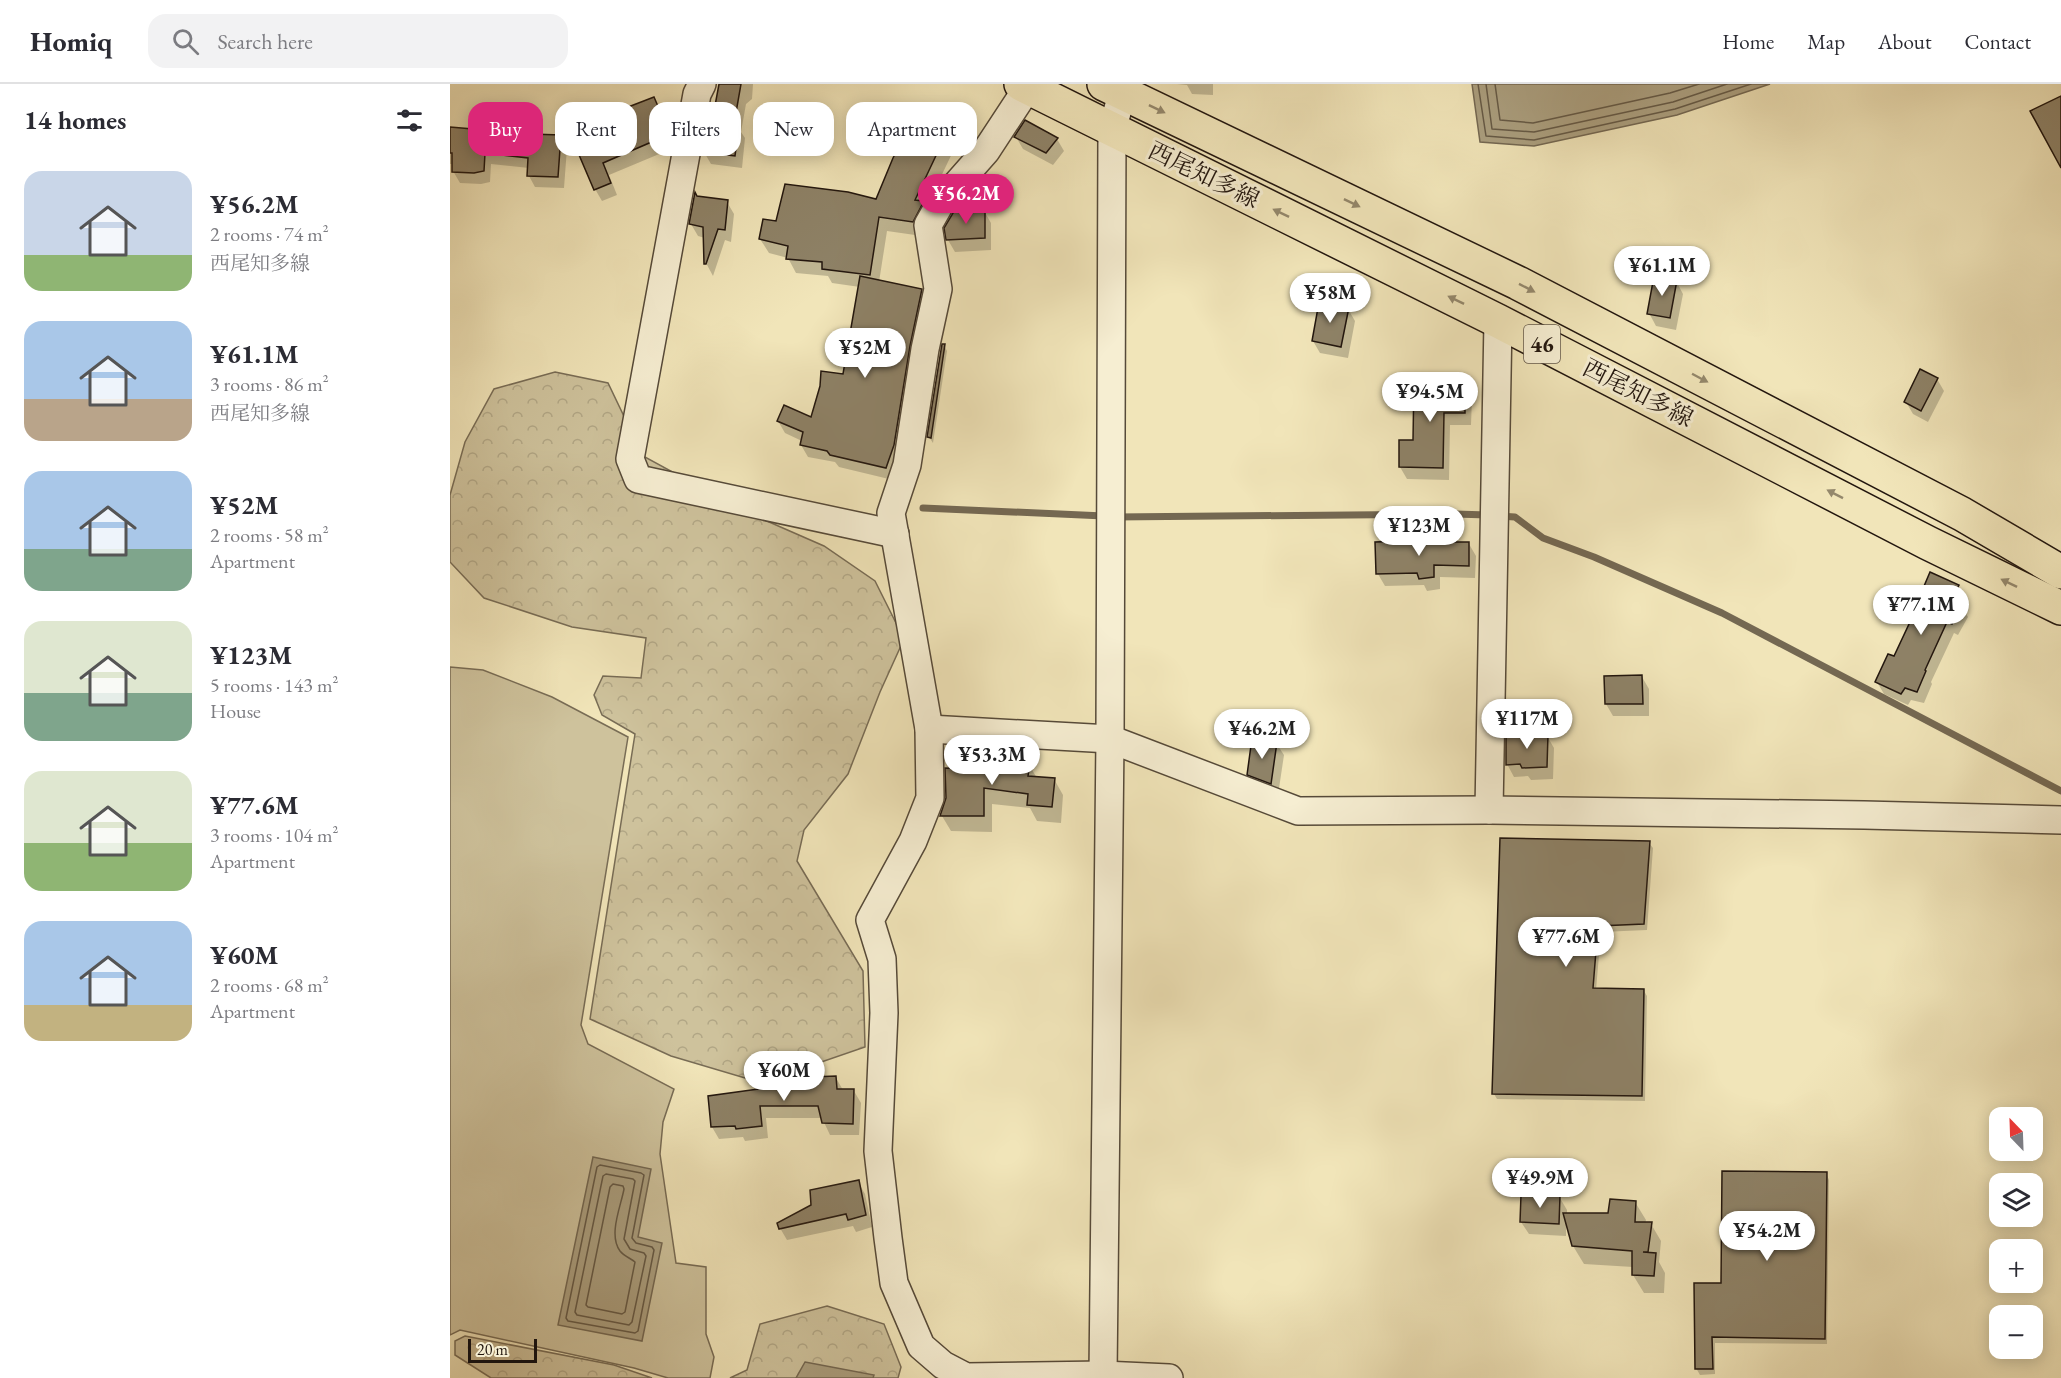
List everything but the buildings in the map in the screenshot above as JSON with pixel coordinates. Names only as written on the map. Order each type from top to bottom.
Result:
[{"type":"main road","name":"西尾知多線","points":[[1025,86],[1498,321],[1929,543],[2061,608]]},
{"type":"main road","name":"西尾知多線","points":[[1114,88],[1518,283],[1962,514],[2061,572]]},
{"type":"street","points":[[702,84],[697,94],[630,459],[634,469],[638,478],[895,534]]},
{"type":"street","points":[[1025,86],[986,151],[941,202],[928,225],[938,289],[925,349],[907,465],[891,513],[929,729],[930,798],[913,841],[870,920],[882,959],[884,1013],[878,1151],[894,1283],[921,1346],[944,1365],[966,1377],[1168,1378]]},
{"type":"street","points":[[1103,1376],[1114,88]]},
{"type":"street","points":[[1489,810],[1498,321]]},
{"type":"street","points":[[929,729],[1110,739],[1298,811],[1489,810],[2061,820]]},
{"type":"green space","points":[[555,372],[608,383],[643,456],[744,511],[824,546],[875,581],[904,639],[880,692],[848,774],[804,830],[797,861],[863,971],[865,1047],[801,1069],[745,1078],[671,1056],[590,1019],[635,734],[602,715],[594,695],[603,676],[641,678],[646,638],[572,627],[484,598],[450,562],[450,495],[465,442],[494,389]]},
{"type":"green space","points":[[450,667],[483,670],[552,697],[628,737],[581,1025],[588,1044],[674,1089],[663,1122],[660,1154],[676,1263],[706,1267],[706,1334],[714,1357],[710,1378],[668,1378],[634,1368],[460,1330],[450,1335]]},
{"type":"green space","points":[[827,1306],[884,1324],[901,1367],[898,1378],[730,1378],[747,1370],[760,1324]]},
{"type":"green space","points":[[465,1336],[614,1365],[652,1378],[491,1378],[455,1355],[455,1341]]},
{"type":"water","points":[[1472,84],[1770,84],[1677,115],[1534,146],[1480,142]]},
{"type":"water","points":[[593,1157],[651,1169],[638,1237],[662,1243],[642,1341],[558,1325]]},
{"type":"water","points":[[805,1362],[874,1375],[873,1378],[796,1378]]},
{"type":"waterway","points":[[923,508],[1104,516]]},
{"type":"waterway","points":[[1115,517],[1488,515]]},
{"type":"waterway","points":[[1499,516],[1515,517],[1543,538],[1594,557],[1722,613],[2061,791]]}]
